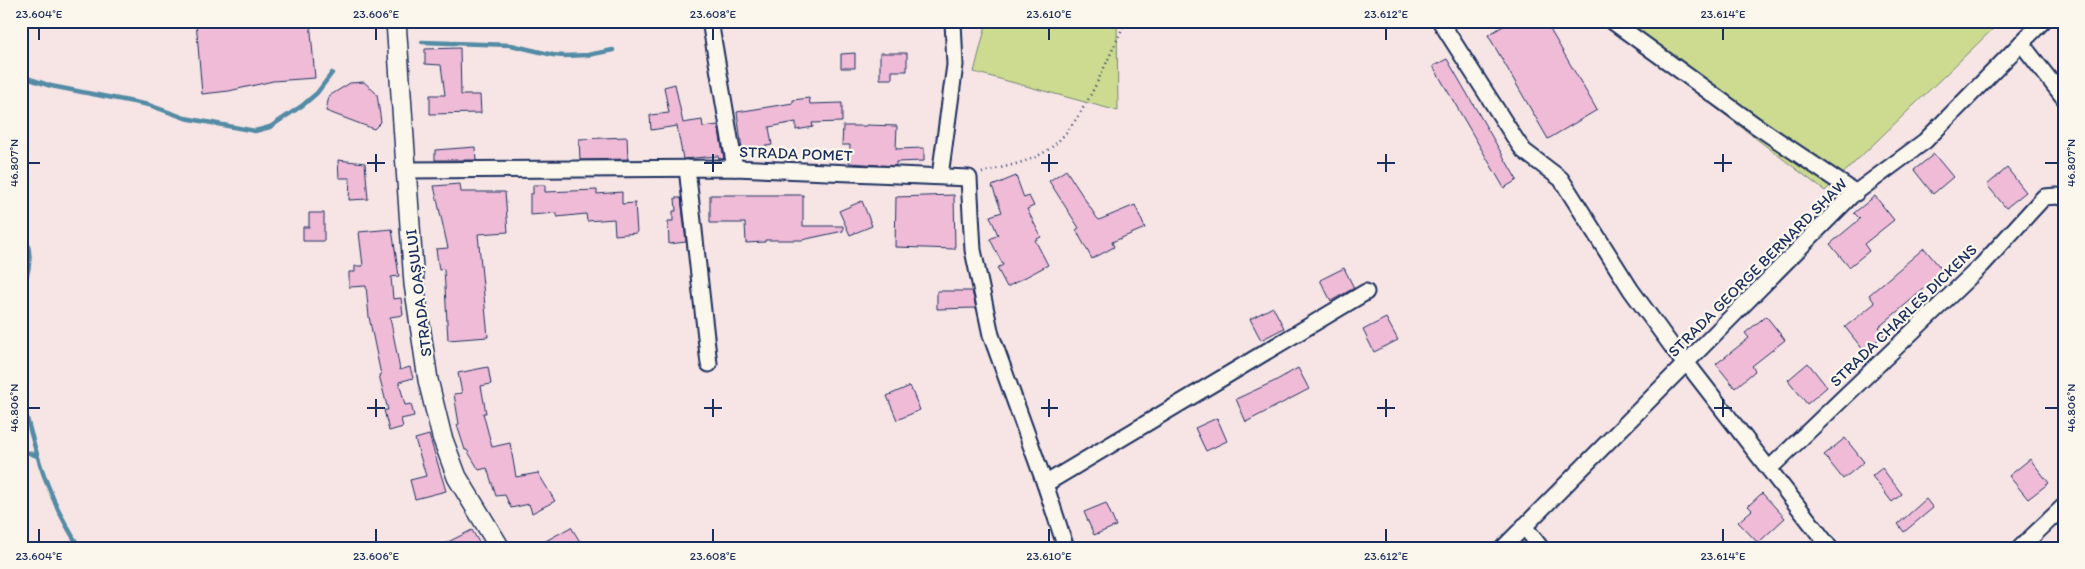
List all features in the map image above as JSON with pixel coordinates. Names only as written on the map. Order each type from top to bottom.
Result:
[{"type":"main road","name":"STRADA OAȘULUI","points":[[396,21],[414,284],[428,380],[442,437],[457,477],[500,548]]},
{"type":"street","points":[[710,21],[735,168]]},
{"type":"street","points":[[940,176],[955,65],[953,21]]},
{"type":"street","points":[[1440,21],[1518,144],[1524,151],[1561,178],[1631,290],[1830,548]]},
{"type":"street","points":[[1612,21],[1755,125],[1856,192]]},
{"type":"street","name":"STRADA GEORGE BERNARD SHAW","points":[[1503,548],[1685,362],[1856,192],[1925,140],[2043,21]]},
{"type":"street","points":[[2021,43],[2064,98]]},
{"type":"street","points":[[687,168],[709,364]]},
{"type":"street","name":"STRADA POMET","points":[[405,170],[735,168],[969,178]]},
{"type":"street","points":[[969,178],[973,250],[991,335],[1066,548]]},
{"type":"street","name":"STRADA CHARLES DICKENS","points":[[1769,469],[1982,265],[2044,197],[2057,196],[2064,198]]},
{"type":"street","points":[[1045,484],[1366,292]]},
{"type":"street","points":[[2020,548],[2064,506]]},
{"type":"street","points":[[1524,526],[1541,548]]},
{"type":"path","points":[[969,178],[1035,157],[1053,146],[1078,117],[1126,21]]},
{"type":"green space","points":[[987,21],[1117,21],[1118,111],[974,72]]},
{"type":"green space","points":[[1602,21],[2001,21],[1825,191]]},
{"type":"building","points":[[196,21],[310,21],[315,78],[273,81],[229,91],[202,94]]},
{"type":"building","points":[[1512,21],[1545,21],[1597,110],[1548,139],[1488,35]]},
{"type":"building","points":[[460,48],[461,95],[480,95],[481,113],[430,114],[430,95],[445,95],[441,65],[425,64],[425,49]]},
{"type":"building","points":[[855,53],[855,68],[841,68],[841,54]]},
{"type":"building","points":[[880,53],[907,53],[907,71],[892,71],[892,79],[880,79]]},
{"type":"building","points":[[1447,59],[1517,180],[1504,188],[1433,66]]},
{"type":"building","points":[[364,82],[377,94],[381,122],[374,129],[326,111],[329,96],[350,83]]},
{"type":"building","points":[[675,84],[683,123],[702,120],[703,127],[718,125],[724,159],[719,159],[718,156],[683,159],[677,126],[651,130],[650,115],[669,113],[664,87]]},
{"type":"building","points":[[809,98],[810,104],[842,103],[842,122],[812,123],[813,127],[796,130],[796,122],[769,127],[772,145],[742,150],[737,112],[793,103],[793,100]]},
{"type":"building","points":[[843,126],[897,126],[896,149],[924,148],[924,161],[896,162],[896,166],[849,163],[850,145],[842,145]]},
{"type":"building","points":[[627,137],[628,159],[580,160],[579,139]]},
{"type":"building","points":[[475,147],[476,160],[435,160],[435,150]]},
{"type":"building","points":[[1934,154],[1953,177],[1933,194],[1914,170]]},
{"type":"building","points":[[338,160],[365,163],[368,199],[349,200],[350,178],[339,178]]},
{"type":"building","points":[[2007,168],[2026,192],[2006,208],[1987,185]]},
{"type":"building","points":[[1066,170],[1099,220],[1135,205],[1145,228],[1112,242],[1114,247],[1092,259],[1076,230],[1079,228],[1049,181]]},
{"type":"building","points":[[1016,176],[1024,198],[1029,196],[1034,206],[1027,209],[1041,237],[1035,240],[1048,265],[1007,287],[997,268],[1003,265],[990,239],[998,235],[990,216],[1002,212],[992,186]]},
{"type":"building","points":[[460,184],[461,192],[505,192],[508,232],[478,234],[488,337],[448,340],[444,269],[439,270],[436,249],[448,248],[434,186]]},
{"type":"building","points":[[533,185],[545,185],[545,192],[597,190],[597,194],[622,192],[622,204],[635,203],[637,233],[615,235],[614,219],[587,221],[586,214],[557,217],[557,213],[530,215],[530,194],[533,194]]},
{"type":"building","points":[[710,195],[803,195],[803,226],[843,226],[843,231],[802,240],[765,240],[765,242],[746,243],[745,223],[710,223]]},
{"type":"building","points":[[954,195],[955,249],[895,247],[896,197]]},
{"type":"building","points":[[1875,196],[1894,220],[1864,244],[1869,251],[1849,267],[1830,244],[1860,219],[1854,213]]},
{"type":"building","points":[[675,198],[681,198],[686,242],[669,244],[668,221],[673,221],[673,211],[676,211]]},
{"type":"building","points":[[862,201],[872,226],[850,235],[839,211]]},
{"type":"building","points":[[309,213],[324,213],[324,241],[303,241],[303,227],[309,227]]},
{"type":"building","points":[[392,229],[399,276],[391,277],[393,299],[401,298],[403,315],[390,317],[400,370],[410,367],[413,378],[399,382],[405,405],[411,404],[414,416],[401,419],[403,427],[389,431],[384,410],[388,410],[379,375],[381,375],[369,317],[366,286],[349,287],[349,272],[355,272],[355,266],[363,266],[359,232]]},
{"type":"building","points":[[1924,248],[1944,272],[1879,327],[1885,334],[1864,351],[1845,327],[1875,303],[1869,295]]},
{"type":"building","points":[[1344,268],[1354,288],[1331,301],[1320,280]]},
{"type":"building","points":[[937,291],[972,291],[976,308],[937,309]]},
{"type":"building","points":[[1273,307],[1284,328],[1261,340],[1250,319]]},
{"type":"building","points":[[1766,316],[1785,340],[1752,366],[1755,371],[1735,388],[1716,364],[1749,338],[1745,333]]},
{"type":"building","points":[[1386,318],[1398,340],[1374,352],[1363,330]]},
{"type":"building","points":[[1808,363],[1827,387],[1807,404],[1788,380]]},
{"type":"building","points":[[488,367],[491,384],[481,386],[486,413],[483,413],[492,447],[510,443],[516,477],[538,473],[555,501],[532,513],[529,504],[511,508],[505,495],[496,496],[487,468],[479,470],[467,450],[465,450],[457,425],[459,424],[454,394],[462,393],[458,373]]},
{"type":"building","points":[[1298,368],[1309,389],[1246,422],[1236,399]]},
{"type":"building","points":[[910,386],[920,410],[897,420],[887,396]]},
{"type":"building","points":[[1217,418],[1227,441],[1206,451],[1195,428]]},
{"type":"building","points":[[429,435],[446,491],[415,499],[410,480],[426,476],[415,439]]},
{"type":"building","points":[[1845,438],[1864,462],[1843,479],[1824,455]]},
{"type":"building","points":[[2030,459],[2049,483],[2028,499],[2009,476]]},
{"type":"building","points":[[1882,468],[1902,494],[1892,502],[1872,476]]},
{"type":"building","points":[[1762,493],[1785,518],[1758,543],[1738,522],[1752,510],[1748,506]]},
{"type":"building","points":[[1926,499],[1933,508],[1904,532],[1898,524]]},
{"type":"building","points":[[1106,503],[1116,526],[1094,535],[1084,512]]},
{"type":"building","points":[[571,527],[584,548],[533,548]]},
{"type":"building","points":[[472,530],[482,548],[436,548]]},
{"type":"waterway","points":[[422,42],[511,45],[564,56],[588,55],[613,50]]},
{"type":"waterway","points":[[21,76],[51,86],[149,105],[185,118],[255,131],[270,127],[303,105],[317,93],[332,73]]},
{"type":"waterway","points":[[21,231],[28,246],[29,254],[28,269],[21,292]]},
{"type":"waterway","points":[[21,394],[43,474],[59,511],[80,548]]},
{"type":"waterway","points":[[21,450],[37,456]]}]
